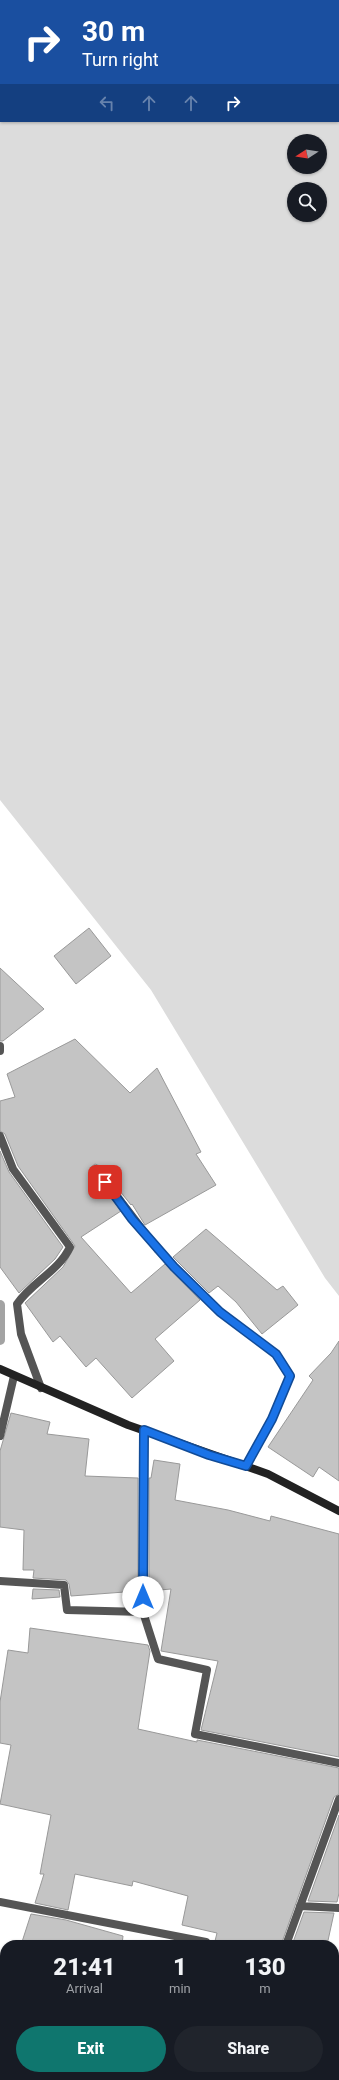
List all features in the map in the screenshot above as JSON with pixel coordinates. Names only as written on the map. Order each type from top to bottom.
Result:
[{"type":"street","points":[[0,1046],[0,1051]]},
{"type":"street","points":[[0,1136],[13,1170],[70,1247],[65,1258],[24,1294],[17,1304],[21,1334],[41,1388]]},
{"type":"street","points":[[96,1169],[132,1219],[158,1250],[220,1312],[276,1354],[290,1376],[272,1419],[246,1466]]},
{"type":"street","points":[[0,1369],[41,1388],[144,1430],[209,1455],[268,1474],[339,1511]]},
{"type":"street","points":[[0,1436],[14,1376]]},
{"type":"street","points":[[144,1430],[143,1612],[158,1659],[207,1670],[195,1734],[339,1763]]},
{"type":"street","points":[[0,1581],[64,1585],[67,1610],[143,1612]]},
{"type":"street","points":[[288,1940],[339,1799]]},
{"type":"street","points":[[0,1902],[196,1940]]},
{"type":"street","points":[[300,1906],[339,1908]]},
{"type":"shaded area","points":[[0,122],[339,122],[339,1296],[325,1278],[151,990],[0,800]]},
{"type":"building","points":[[89,928],[111,956],[76,984],[54,956]]},
{"type":"building","points":[[0,968],[44,1009],[3,1041],[0,1041]]},
{"type":"building","points":[[75,1039],[130,1093],[157,1068],[201,1152],[196,1154],[216,1185],[145,1225],[132,1204],[131,1205],[100,1166],[95,1164],[91,1167],[92,1172],[121,1211],[81,1237],[131,1293],[165,1264],[200,1300],[155,1339],[174,1361],[132,1398],[96,1358],[86,1367],[60,1336],[53,1342],[25,1303],[63,1267],[75,1246],[18,1166],[5,1134],[0,1131],[0,1101],[15,1097],[7,1074]]},
{"type":"building","points":[[0,1151],[9,1172],[63,1247],[55,1259],[19,1293],[0,1267]]},
{"type":"building","points":[[206,1229],[277,1290],[283,1286],[298,1305],[262,1334],[236,1302],[218,1286],[209,1293],[173,1257]]},
{"type":"building","points":[[339,1341],[339,1481],[319,1467],[313,1477],[268,1447],[313,1380],[309,1376],[331,1353]]},
{"type":"building","points":[[11,1413],[50,1422],[47,1434],[89,1439],[85,1476],[138,1478],[138,1591],[71,1596],[69,1584],[66,1580],[33,1578],[34,1570],[23,1570],[24,1530],[0,1527],[0,1451]]},
{"type":"building","points":[[154,1460],[180,1464],[175,1500],[228,1510],[270,1521],[271,1516],[339,1534],[339,1757],[201,1730],[218,1661],[161,1651],[171,1589],[149,1591],[149,1478],[151,1478]]},
{"type":"building","points":[[33,1589],[59,1590],[60,1597],[32,1599]]},
{"type":"building","points":[[30,1628],[148,1645],[150,1651],[138,1729],[197,1742],[197,1740],[339,1768],[339,1794],[334,1797],[283,1940],[215,1940],[217,1933],[182,1925],[188,1896],[133,1881],[132,1886],[75,1874],[68,1910],[35,1903],[44,1874],[40,1874],[51,1815],[0,1804],[11,1745],[0,1743],[0,1702],[8,1650],[28,1653]]},
{"type":"building","points":[[339,1815],[339,1893],[337,1902],[308,1901]]},
{"type":"building","points":[[304,1912],[334,1913],[328,1940],[294,1940]]},
{"type":"building","points":[[31,1914],[66,1920],[123,1936],[123,1940],[23,1940]]},
{"type":"waterway","points":[[0,1305],[0,1340]]},
{"type":"route","points":[[105,1182],[132,1219],[182,1276],[220,1312],[276,1354],[290,1376],[272,1419],[246,1466],[209,1455],[144,1430],[143,1597]]}]
